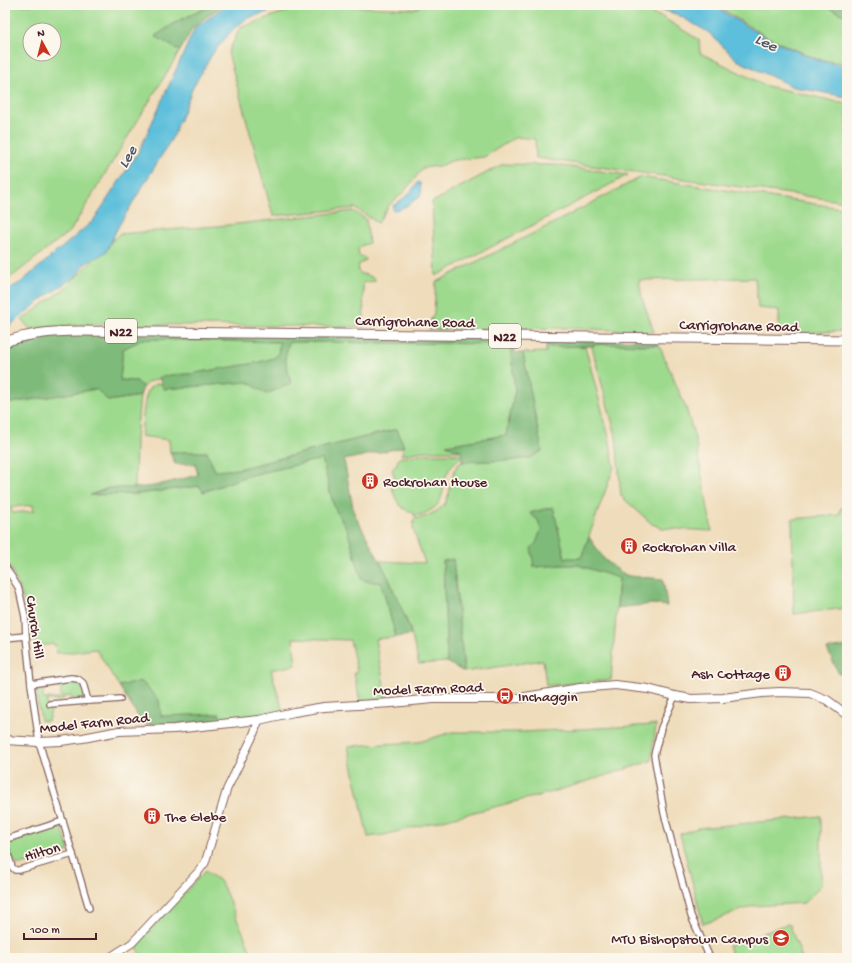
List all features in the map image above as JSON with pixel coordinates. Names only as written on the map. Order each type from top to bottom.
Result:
[{"type":"highway","name":"Carrigrohane Road","points":[[5,342],[38,333],[56,331],[847,340]]},
{"type":"main road","name":"Model Farm Road","points":[[5,740],[39,742],[73,739],[119,731],[174,729],[259,720],[324,707],[433,700],[519,698],[580,688],[615,685],[648,689],[675,696],[691,698],[723,698],[780,692],[810,693],[827,700],[847,715]]},
{"type":"street","name":"Church Hill","points":[[5,566],[20,594],[26,616],[26,636],[39,742]]},
{"type":"street","points":[[5,638],[26,636]]},
{"type":"street","points":[[31,684],[71,678],[78,679],[83,683],[88,701]]},
{"type":"street","points":[[675,696],[661,728],[654,755],[664,813],[691,916],[710,958]]},
{"type":"street","points":[[50,704],[120,699]]},
{"type":"street","points":[[109,958],[132,943],[205,863],[227,790],[259,720]]},
{"type":"street","name":"Hilton","points":[[39,742],[89,908]]},
{"type":"street","name":"Hilton","points":[[63,821],[7,839],[5,844],[12,868],[19,870],[73,854]]},
{"type":"green space","points":[[5,5],[212,5],[178,21],[156,36],[180,51],[71,230],[5,282]]},
{"type":"green space","points":[[212,5],[223,5],[192,29],[180,51],[155,36],[178,21]]},
{"type":"green space","points":[[314,5],[414,9],[424,5],[621,5],[662,17],[699,40],[700,53],[767,86],[847,104],[847,202],[536,158],[535,139],[516,137],[484,157],[454,160],[440,166],[423,168],[403,193],[389,205],[378,223],[355,208],[273,216],[228,53],[240,28],[278,14]]},
{"type":"green space","points":[[715,5],[823,5],[846,16],[847,5],[847,64],[817,59],[765,36]]},
{"type":"green space","points":[[823,5],[846,5],[846,16]]},
{"type":"green space","points":[[503,164],[556,165],[628,175],[436,276],[432,202]]},
{"type":"green space","points":[[641,177],[847,209],[847,331],[779,334],[779,310],[758,308],[755,278],[639,280],[642,298],[654,332],[570,328],[429,330],[434,313],[436,282],[548,226]]},
{"type":"green space","points":[[353,211],[366,219],[369,243],[358,248],[359,255],[366,260],[359,264],[358,271],[361,274],[375,279],[375,281],[363,283],[364,327],[96,324],[30,329],[22,320],[64,289],[119,234],[228,225]]},
{"type":"green space","points":[[73,333],[514,339],[515,353],[523,353],[542,451],[530,458],[462,462],[462,451],[446,445],[506,435],[515,390],[510,344],[289,342],[285,358],[291,384],[266,394],[248,382],[164,389],[159,378],[170,375],[189,374],[256,363],[274,358],[278,354],[280,342],[143,339],[123,349],[120,380],[137,381],[143,387],[140,396],[108,401],[96,389],[5,404],[5,347],[32,338]]},
{"type":"green space","points":[[143,339],[280,342],[278,354],[274,358],[256,363],[189,374],[170,375],[148,382],[143,387],[137,381],[120,380],[123,349]]},
{"type":"green space","points":[[655,340],[658,345],[596,344],[592,346],[546,347],[547,341]]},
{"type":"green space","points":[[289,342],[510,344],[515,390],[506,435],[447,445],[462,451],[423,451],[401,455],[404,447],[397,429],[238,469],[215,472],[207,452],[170,452],[169,440],[141,436],[147,392],[156,384],[161,383],[164,389],[248,382],[266,393],[291,384],[285,358]]},
{"type":"green space","points":[[596,344],[659,345],[686,408],[695,438],[712,531],[662,528],[652,524],[621,496],[616,436],[592,346]]},
{"type":"green space","points":[[585,346],[610,441],[614,467],[581,558],[565,558],[553,507],[530,513],[538,520],[541,530],[535,548],[535,567],[578,565],[619,578],[611,680],[546,686],[543,660],[464,672],[453,559],[443,562],[447,662],[419,664],[410,629],[380,561],[425,563],[413,529],[414,519],[427,516],[437,511],[445,504],[452,477],[457,465],[462,462],[514,460],[542,451],[523,353],[546,352],[546,347]]},
{"type":"green space","points":[[96,389],[108,401],[140,396],[136,440],[135,488],[108,488],[91,495],[137,494],[200,486],[203,492],[247,476],[322,459],[334,507],[347,529],[362,580],[381,583],[396,637],[375,639],[387,699],[360,701],[354,673],[357,672],[350,640],[293,638],[296,665],[271,670],[283,711],[221,721],[219,714],[161,716],[141,681],[119,686],[96,649],[56,653],[55,644],[37,646],[36,641],[28,642],[27,635],[30,629],[22,595],[10,567],[5,560],[5,404]],"holes":[[[33,505],[34,511],[12,513],[11,507]]]},
{"type":"green space","points":[[397,429],[404,447],[344,460],[354,513],[388,577],[410,629],[411,635],[396,637],[381,583],[362,580],[347,529],[334,507],[322,459],[247,476],[203,492],[200,486],[137,494],[90,495],[108,488],[154,486],[198,475],[195,464],[175,464],[170,452],[207,452],[215,471],[238,469]]},
{"type":"green space","points":[[422,454],[462,454],[462,456],[454,463],[448,472],[438,504],[428,512],[414,516],[414,513],[401,506],[396,499],[391,485],[395,478],[392,470],[399,458]]},
{"type":"green space","points":[[553,507],[565,558],[581,558],[589,537],[604,559],[623,574],[629,576],[663,579],[667,606],[653,604],[617,608],[619,578],[578,565],[534,567],[531,548],[536,543],[541,530],[538,520],[530,513]]},
{"type":"green space","points":[[841,508],[847,508],[847,608],[794,614],[792,519],[839,515]]},
{"type":"green space","points":[[453,559],[464,672],[447,662],[443,561]]},
{"type":"green space","points":[[847,646],[847,675],[839,674],[827,649]]},
{"type":"green space","points":[[75,681],[79,683],[85,694],[84,698],[72,699],[71,696],[63,697],[63,700],[47,700],[47,706],[52,706],[48,721],[41,721],[36,693],[38,689],[43,688],[43,685]],"holes":[[[55,685],[60,687],[60,697],[57,699],[44,699],[42,695],[46,687]]]},
{"type":"green space","points":[[141,681],[159,700],[161,716],[220,714],[221,721],[143,724],[119,686]]},
{"type":"green space","points":[[656,725],[651,761],[553,792],[384,835],[368,837],[348,746],[419,742],[452,732],[522,732]]},
{"type":"green space","points":[[821,816],[821,886],[804,903],[753,906],[703,924],[680,834],[698,828]]},
{"type":"green space","points":[[61,824],[69,851],[21,865],[14,862],[9,851],[11,840]]},
{"type":"green space","points":[[205,871],[221,882],[254,958],[140,958],[137,944]]},
{"type":"green space","points":[[789,923],[802,958],[733,958],[728,946]]},
{"type":"water","points":[[226,5],[297,5],[277,9],[248,18],[234,28],[213,53],[193,87],[174,135],[118,227],[106,252],[86,263],[76,276],[45,297],[8,327],[5,326],[5,291],[20,283],[93,221],[139,151],[195,28]]},
{"type":"water","name":"Lee","points":[[645,5],[712,5],[764,37],[817,60],[847,66],[847,97],[793,87],[737,60],[708,32],[676,14]]},
{"type":"water","points":[[418,182],[420,183],[420,197],[401,209],[393,210],[393,206],[409,194]]},
{"type":"place","name":"Rockrohan House","points":[[370,481]]},
{"type":"place","name":"Rockrohan Villa","points":[[629,546]]},
{"type":"place","name":"Ash Cottage","points":[[783,673]]},
{"type":"place","name":"Inchaggin","points":[[505,696]]},
{"type":"place","name":"The Glebe","points":[[152,816]]},
{"type":"place","name":"MTU Bishopstown Campus","points":[[781,938]]}]
